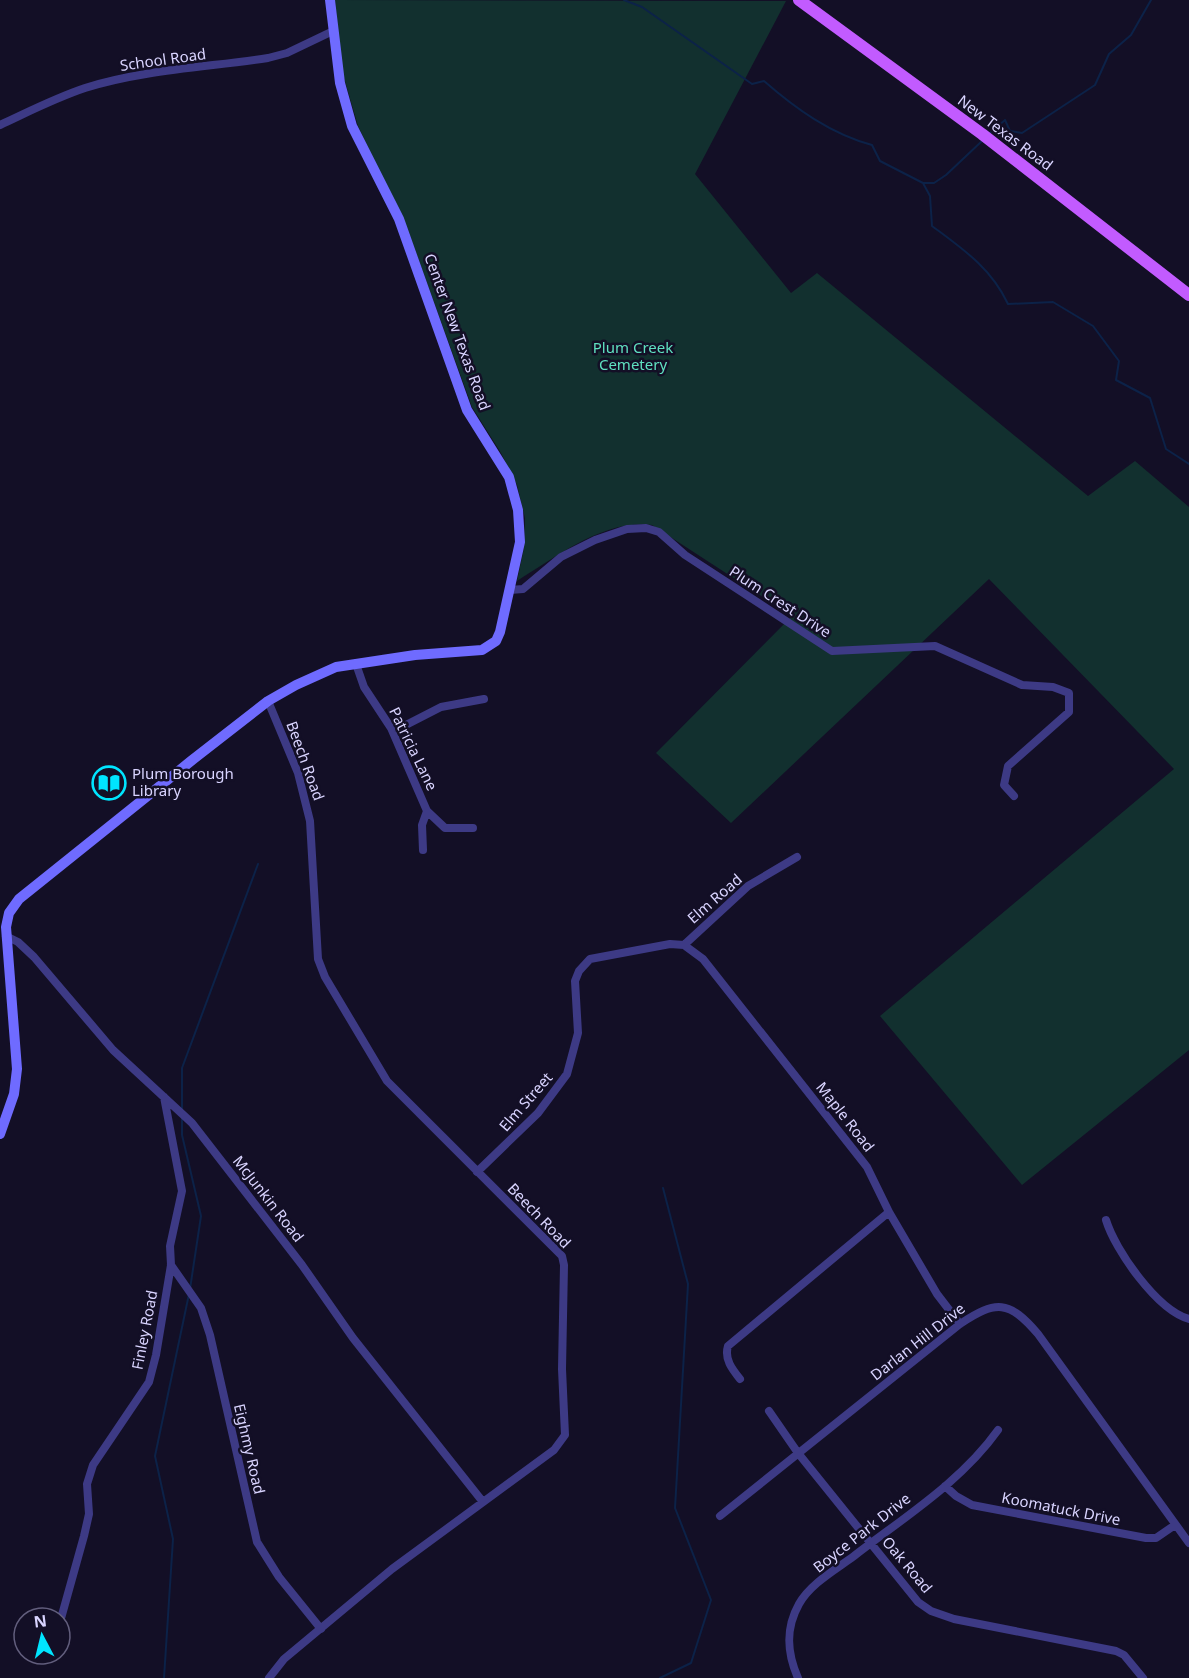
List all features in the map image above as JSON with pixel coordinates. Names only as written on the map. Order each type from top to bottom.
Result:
[{"type":"main road","name":"New Texas Road","points":[[799,0],[982,134],[1189,295]]},
{"type":"street","name":"Center New Texas Road","points":[[0,1134],[14,1094],[17,1069],[5,914],[20,898],[268,701],[316,675],[356,664],[415,655],[483,650],[495,641],[500,632],[520,542],[518,510],[508,477],[467,410],[399,219],[352,126],[340,83],[330,0]]},
{"type":"street","name":"School Road","points":[[0,125],[54,99],[87,88],[122,79],[268,58],[333,31]]},
{"type":"street","name":"Plum Crest Drive","points":[[510,590],[523,589],[561,557],[595,540],[627,529],[646,528],[659,532],[685,555],[832,651],[934,646],[1022,685],[1053,687],[1069,693],[1069,711],[1008,766],[1004,784],[1014,796]]},
{"type":"street","name":"Patricia Lane","points":[[356,664],[364,687],[391,728],[427,811],[422,825],[423,850]]},
{"type":"street","points":[[391,728],[402,727],[441,706],[484,699]]},
{"type":"street","name":"Beech Road","points":[[268,701],[298,773],[309,813],[320,966],[387,1081],[562,1256],[564,1266],[562,1369],[565,1435],[554,1450],[392,1569],[284,1659],[269,1678]]},
{"type":"street","points":[[427,811],[445,828],[454,830],[473,828]]},
{"type":"street","name":"Elm Road","points":[[684,945],[748,886],[797,856]]},
{"type":"street","name":"McJunkin Road","points":[[6,936],[34,957],[113,1050],[192,1123],[302,1265],[353,1338],[483,1502]]},
{"type":"street","name":"Elm Street","points":[[477,1172],[538,1113],[567,1074],[578,1033],[575,981],[579,971],[590,958],[670,944],[684,945]]},
{"type":"street","name":"Maple Road","points":[[684,945],[703,959],[867,1167],[889,1212],[937,1294],[960,1324]]},
{"type":"street","name":"Finley Road","points":[[65,1606],[76,1572],[89,1514],[87,1484],[93,1465],[149,1382],[156,1355],[171,1265],[170,1245],[182,1191],[164,1097]]},
{"type":"street","points":[[740,1378],[729,1363],[726,1353],[728,1346],[889,1212]]},
{"type":"street","points":[[1106,1220],[1112,1240],[1157,1297],[1177,1314],[1189,1319]]},
{"type":"street","name":"Eighmy Road","points":[[171,1265],[201,1308],[210,1335],[257,1542],[279,1578],[321,1629]]},
{"type":"street","name":"Darlan Hill Drive","points":[[720,1516],[960,1324],[984,1309],[1006,1308],[1022,1315],[1189,1543]]},
{"type":"street","name":"Oak Road","points":[[769,1411],[798,1454],[871,1543],[900,1583],[918,1602],[931,1611],[981,1624],[1116,1651],[1124,1655],[1143,1678]]},
{"type":"street","name":"Boyce Park Drive","points":[[798,1678],[788,1650],[790,1625],[806,1593],[945,1486],[987,1446],[998,1431]]},
{"type":"street","name":"Koomatuck Drive","points":[[945,1486],[956,1496],[972,1505],[1123,1535],[1156,1538],[1175,1525]]},
{"type":"green space","name":"Plum Creek Cemetery","points":[[335,0],[786,1],[695,174],[791,293],[817,273],[1088,496],[1135,461],[1189,507],[1189,1050],[1022,1185],[880,1016],[1174,769],[989,579],[731,823],[656,753],[792,616],[652,525],[616,528],[598,534],[564,551],[517,581],[524,548],[525,518],[517,485],[501,453],[472,407],[409,233],[358,126],[342,71]]},
{"type":"waterway","points":[[624,0],[642,7],[752,84],[764,81],[828,127],[872,145],[880,161],[923,183],[934,183],[946,175],[982,141]]},
{"type":"waterway","points":[[990,133],[1005,120],[1010,131],[1022,133],[1095,85],[1109,54],[1131,35],[1151,0]]},
{"type":"waterway","points":[[923,183],[930,196],[932,226],[965,251],[985,270],[1008,304],[1053,302],[1093,326],[1119,361],[1116,380],[1150,398],[1166,449],[1189,464]]},
{"type":"waterway","points":[[182,1109],[182,1068],[258,864]]},
{"type":"waterway","points":[[182,1117],[182,1135],[201,1216],[190,1289]]},
{"type":"waterway","points":[[660,1678],[691,1663],[711,1600],[675,1508],[688,1284],[663,1188]]},
{"type":"waterway","points":[[164,1678],[173,1539],[155,1456],[189,1294]]},
{"type":"place","name":"Plum Borough Library","points":[[109,783]]}]
